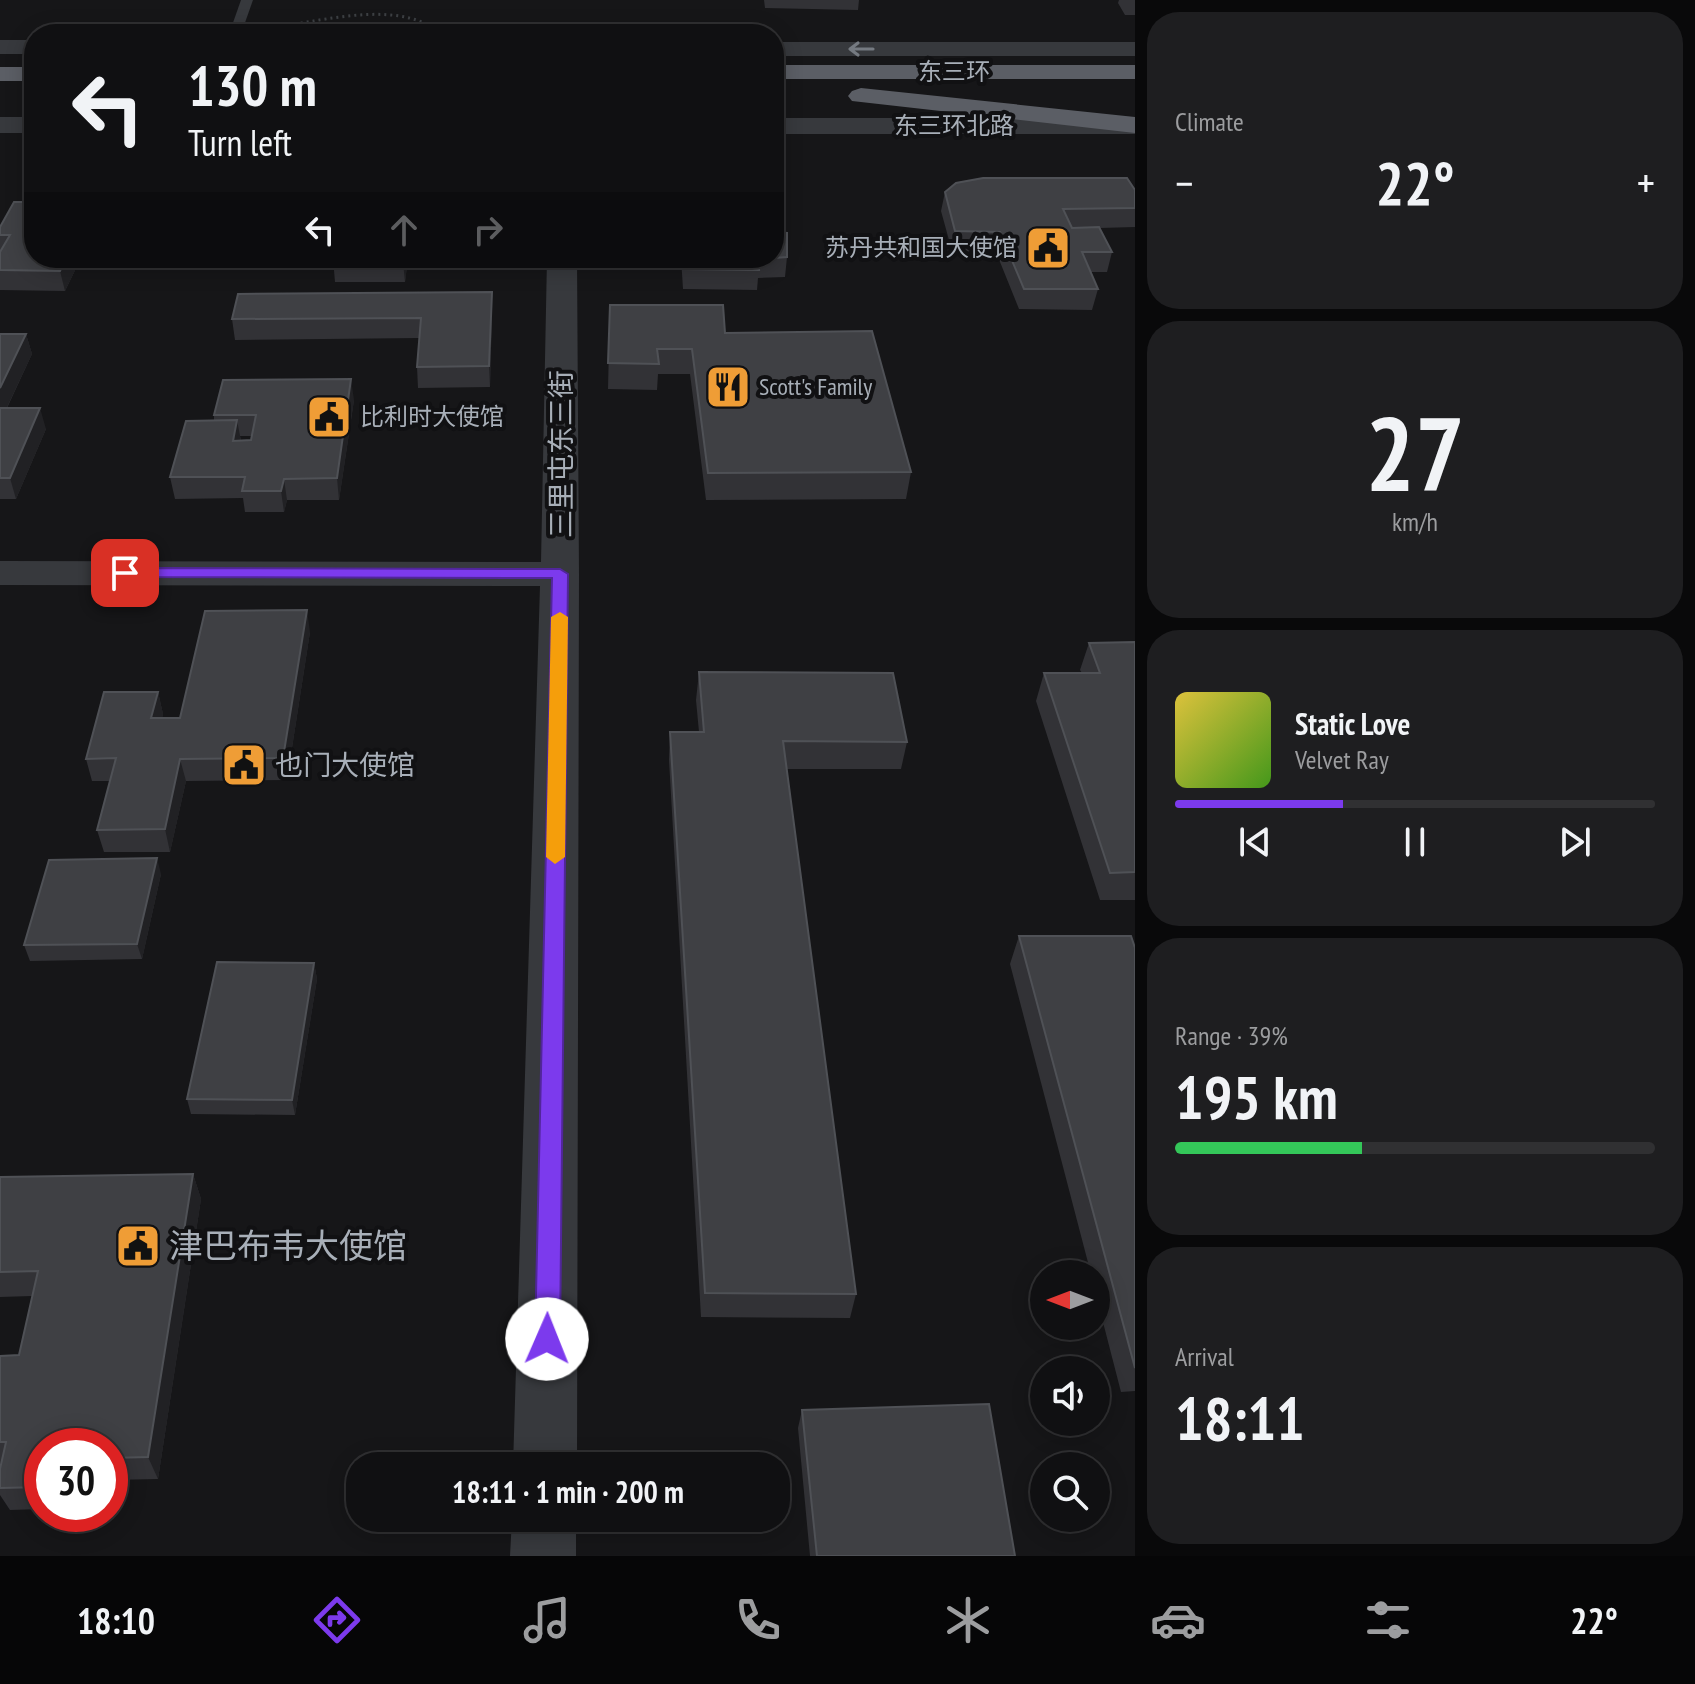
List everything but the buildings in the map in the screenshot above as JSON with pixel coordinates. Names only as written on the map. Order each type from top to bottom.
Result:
[{"type":"highway","points":[[838,83],[1105,49]]},
{"type":"highway","name":"东三环","points":[[784,92],[838,83],[1135,72]]},
{"type":"highway","points":[[0,74],[24,74]]},
{"type":"highway","name":"东三环","points":[[784,74],[838,83],[1135,95]]},
{"type":"highway","points":[[838,83],[1135,125]]},
{"type":"highway","points":[[0,94],[24,94]]},
{"type":"street","points":[[0,47],[24,47]]},
{"type":"street","points":[[784,49],[1135,49]]},
{"type":"street","points":[[0,125],[24,125]]},
{"type":"street","name":"东三环北路","points":[[784,126],[1135,125]]},
{"type":"street","name":"三里屯东三街","points":[[545,1452],[562,268]]},
{"type":"street","points":[[0,573],[560,574]]},
{"type":"street","points":[[543,1556],[544,1532]]},
{"type":"lane","points":[[239,24],[247,0]]},
{"type":"path","points":[[296,24],[354,16],[386,16],[426,24]]},
{"type":"slow traffic","points":[[555,857],[560,617]]},
{"type":"place","name":"苏丹共和国大使馆","points":[[1048,248]]},
{"type":"place","name":"Scott's Family","points":[[728,387]]},
{"type":"place","name":"比利时大使馆","points":[[329,417]]},
{"type":"place","name":"也门大使馆","points":[[244,765]]},
{"type":"place","name":"津巴布韦大使馆","points":[[138,1246]]},
{"type":"route","points":[[125,573],[560,574],[547,1339]]}]
